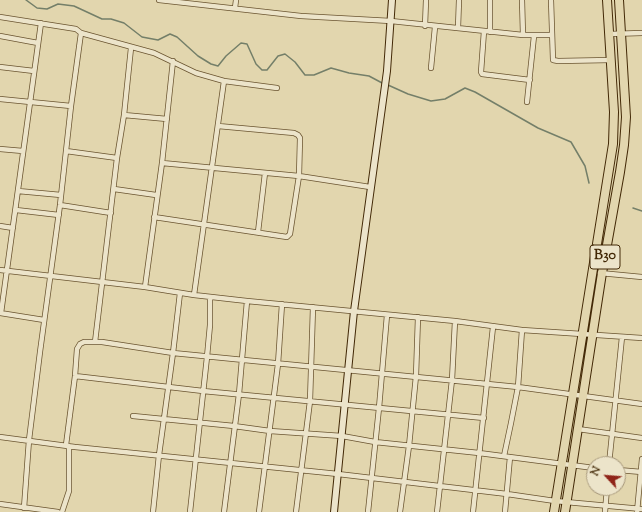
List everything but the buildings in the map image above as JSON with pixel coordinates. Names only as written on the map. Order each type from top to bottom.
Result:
[{"type":"highway","name":"B30","points":[[554,512],[591,272],[613,144],[614,112],[608,0]]},
{"type":"highway","name":"B30","points":[[565,512],[602,273],[624,144],[626,117],[619,0]]},
{"type":"street","points":[[159,0],[301,16],[391,21],[435,27],[534,36],[552,36]]},
{"type":"street","points":[[235,8],[236,0]]},
{"type":"street","points":[[334,512],[346,404],[354,311],[387,71],[392,0]]},
{"type":"street","points":[[425,26],[426,0]]},
{"type":"street","points":[[458,0],[458,28]]},
{"type":"street","points":[[490,0],[490,32]]},
{"type":"street","points":[[522,0],[523,35]]},
{"type":"street","points":[[551,0],[553,60],[611,60]]},
{"type":"street","points":[[0,16],[76,29],[81,33],[131,48],[154,53],[196,73],[224,81],[277,88]]},
{"type":"street","points":[[41,23],[29,103],[16,210],[0,313],[44,320]]},
{"type":"street","points":[[431,68],[435,27]]},
{"type":"street","points":[[484,31],[482,74],[530,80]]},
{"type":"street","points":[[24,508],[29,440],[59,215],[81,33]]},
{"type":"street","points":[[610,34],[642,33]]},
{"type":"street","points":[[0,36],[38,43]]},
{"type":"street","points":[[527,102],[534,36]]},
{"type":"street","points":[[95,342],[101,282],[124,115],[131,48]]},
{"type":"street","points":[[145,287],[156,195],[162,162],[173,61]]},
{"type":"street","points":[[0,67],[34,71]]},
{"type":"street","points":[[194,295],[224,81]]},
{"type":"street","points":[[0,99],[71,106]]},
{"type":"street","points":[[124,115],[166,120]]},
{"type":"street","points":[[154,217],[287,237],[290,234],[299,176],[300,138],[298,135],[294,133],[218,126]]},
{"type":"street","points":[[0,149],[23,152]]},
{"type":"street","points":[[66,151],[117,158]]},
{"type":"street","points":[[162,162],[299,176],[370,187]]},
{"type":"street","points":[[258,232],[265,172]]},
{"type":"street","points":[[114,189],[156,195]]},
{"type":"street","points":[[18,191],[61,195]]},
{"type":"street","points":[[60,205],[111,213]]},
{"type":"street","points":[[16,210],[59,215]]},
{"type":"street","points":[[0,226],[13,228]]},
{"type":"street","points":[[0,270],[247,301],[418,317],[522,330],[642,338]]},
{"type":"street","points":[[591,272],[642,277]]},
{"type":"street","points":[[153,512],[158,456],[180,293]]},
{"type":"street","points":[[190,512],[210,325],[210,297]]},
{"type":"street","points":[[224,512],[242,359],[247,301]]},
{"type":"street","points":[[259,512],[278,364],[282,304]]},
{"type":"street","points":[[296,512],[310,401],[313,307]]},
{"type":"street","points":[[368,512],[387,315]]},
{"type":"street","points":[[400,512],[409,446],[416,376],[418,317]]},
{"type":"street","points":[[437,512],[452,380],[455,321]]},
{"type":"street","points":[[473,512],[493,327]]},
{"type":"street","points":[[504,456],[512,423],[518,387],[522,330]]},
{"type":"street","points":[[610,456],[622,337]]},
{"type":"street","points":[[62,512],[69,491],[67,446],[77,350],[80,344],[95,342],[207,357],[416,376],[518,387],[642,404]]},
{"type":"street","points":[[75,376],[203,391],[346,404],[447,416],[484,418]]},
{"type":"street","points":[[134,416],[270,431],[342,436],[375,442],[479,453],[586,467]]},
{"type":"street","points":[[578,429],[642,438]]},
{"type":"street","points":[[0,437],[67,446],[265,466],[476,490],[605,509],[639,510],[642,459]]},
{"type":"street","points":[[505,512],[510,457]]},
{"type":"street","points":[[626,471],[641,472]]},
{"type":"street","points":[[605,509],[606,496]]},
{"type":"street","points":[[0,504],[58,512]]},
{"type":"waterway","points":[[26,0],[37,8],[47,9],[58,4],[74,6],[102,19],[111,19],[124,23],[142,37],[158,40],[170,34],[177,37],[198,56],[211,64],[218,66],[226,56],[241,43],[247,44],[256,64],[262,70],[267,70],[278,56],[285,54],[295,62],[305,75],[314,75],[331,68],[369,76],[384,84]]},
{"type":"waterway","points":[[388,85],[408,94],[431,101],[445,99],[465,88],[475,92],[538,128],[571,142],[585,166],[589,183]]},
{"type":"waterway","points":[[633,208],[642,211]]}]
